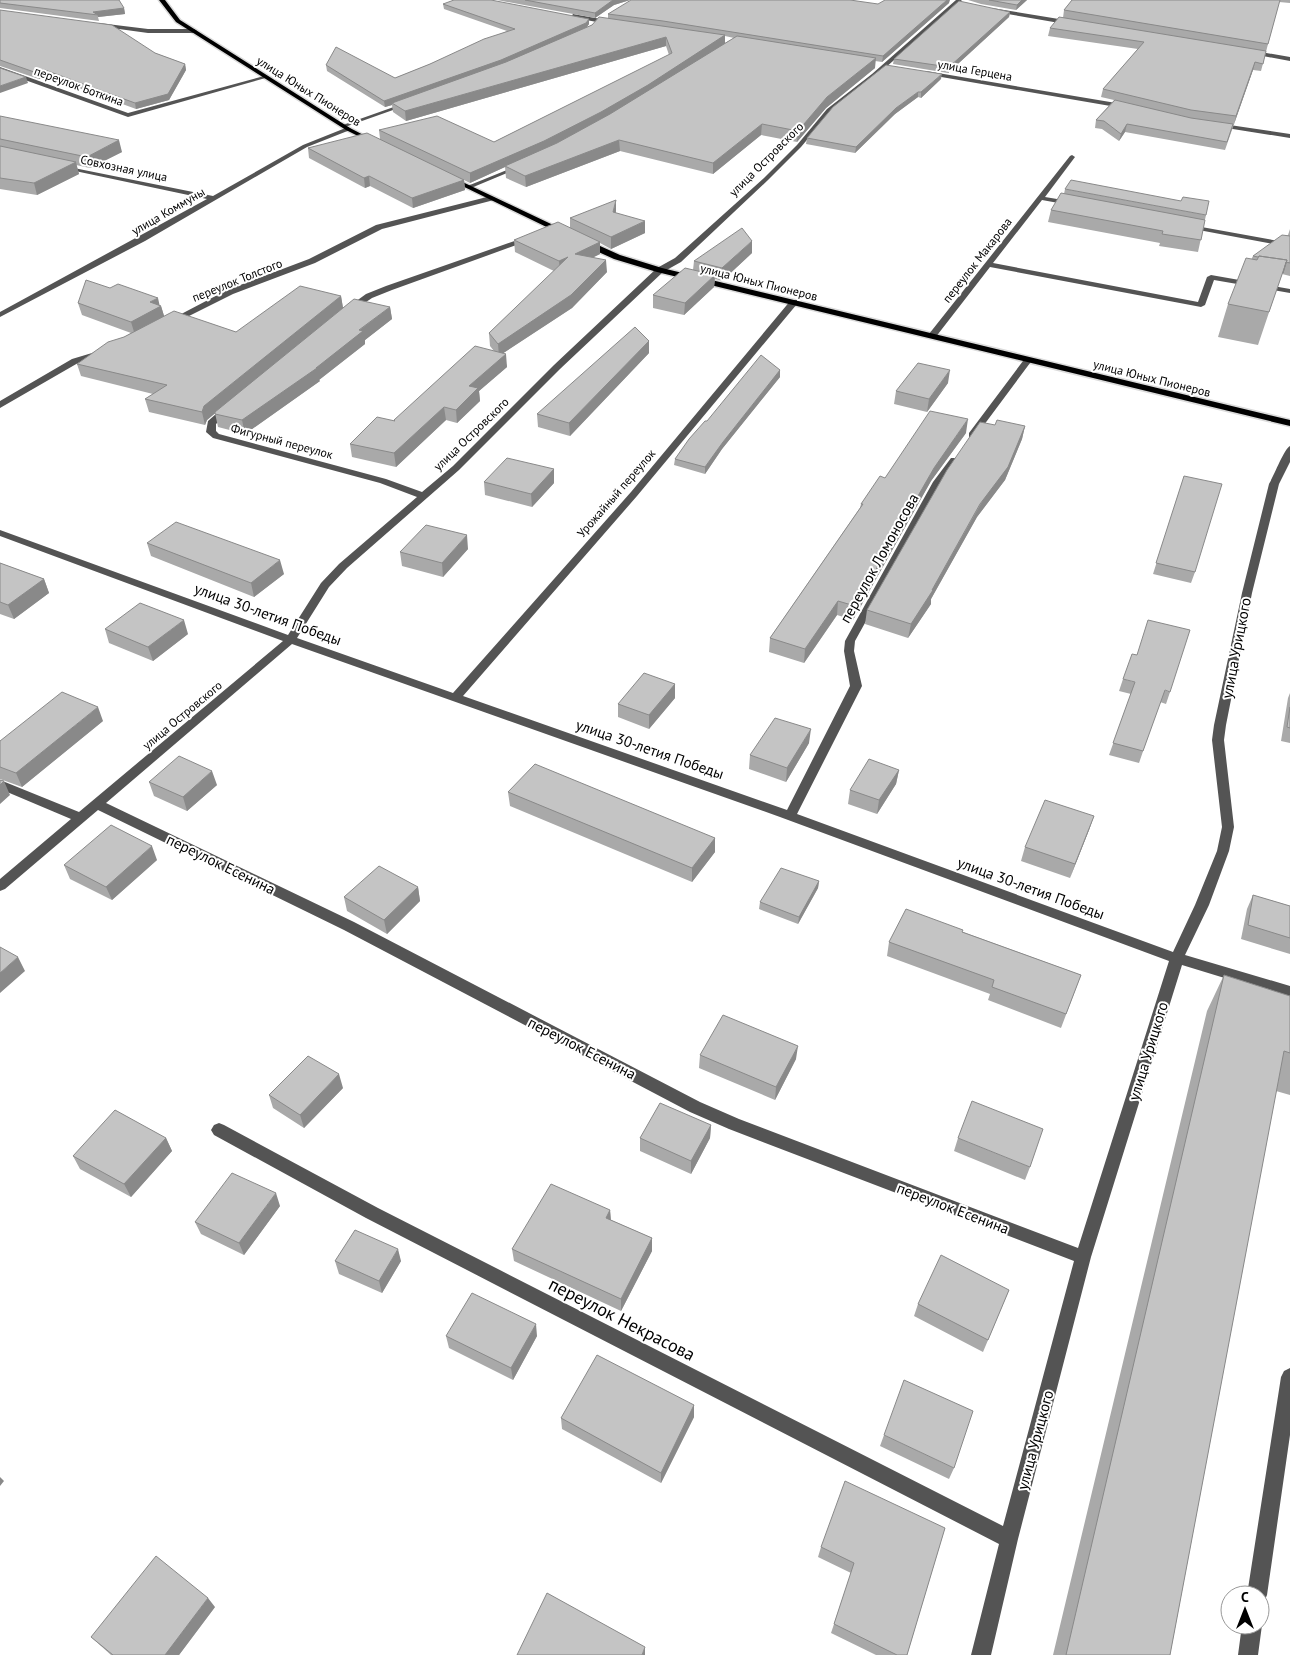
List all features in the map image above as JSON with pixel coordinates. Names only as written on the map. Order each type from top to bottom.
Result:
[{"type":"main road","name":"улица Юных Пионеров","points":[[162,0],[178,21],[345,128],[384,146]]},
{"type":"main road","points":[[445,176],[572,236]]},
{"type":"main road","name":"улица Юных Пионеров","points":[[581,240],[617,257],[660,270],[1290,423]]},
{"type":"street","name":"улица Островского","points":[[0,886],[290,640],[325,585],[343,566],[456,468],[557,367],[660,270],[678,260],[766,178],[799,146],[829,110],[884,66],[959,1]]},
{"type":"street","points":[[981,8],[1077,24]]},
{"type":"street","points":[[593,28],[607,15]]},
{"type":"street","points":[[569,16],[598,22],[622,24]]},
{"type":"street","points":[[90,24],[148,31],[194,31]]},
{"type":"street","points":[[1242,51],[1290,58]]},
{"type":"street","name":"переулок Боткина","points":[[0,69],[128,116],[266,77]]},
{"type":"street","name":"улица Герцена","points":[[923,73],[1134,109]]},
{"type":"street","name":"улица Коммуны","points":[[0,315],[87,269],[305,146],[345,128],[413,102]]},
{"type":"street","points":[[1207,124],[1290,136]]},
{"type":"street","name":"переулок Макарова","points":[[932,336],[1072,157]]},
{"type":"street","points":[[469,187],[529,163]]},
{"type":"street","name":"Совхозная улица","points":[[56,165],[214,198]]},
{"type":"street","name":"переулок Толстого","points":[[165,324],[230,292],[312,261],[379,227],[491,198]]},
{"type":"street","points":[[1040,198],[1079,206]]},
{"type":"street","points":[[1175,224],[1290,245]]},
{"type":"street","points":[[343,314],[356,304],[375,294],[526,241],[554,227]]},
{"type":"street","points":[[988,264],[1201,305],[1211,277],[1290,291]]},
{"type":"street","name":"Урожайный переулок","points":[[455,698],[634,494],[794,302]]},
{"type":"street","points":[[0,405],[74,361],[114,349]]},
{"type":"street","name":"переулок Ломоносова","points":[[790,816],[856,686],[849,651],[850,641],[938,482],[1029,359]]},
{"type":"street","name":"Фигурный переулок","points":[[234,404],[211,423],[211,432],[216,436],[383,481],[424,496]]},
{"type":"street","name":"улица Урицкого","points":[[981,1655],[1009,1539],[1083,1257],[1177,958],[1202,905],[1223,851],[1228,827],[1218,740],[1220,725],[1247,593],[1274,484],[1283,468],[1290,449]]},
{"type":"street","name":"улица 30-летия Победы","points":[[0,533],[290,640],[790,816],[1177,958],[1290,992]]},
{"type":"street","points":[[0,784],[80,818]]},
{"type":"street","name":"переулок Есенина","points":[[96,804],[349,926],[588,1052],[703,1110],[734,1124],[1083,1257]]},
{"type":"street","name":"переулок Некрасова","points":[[219,1130],[372,1213],[1009,1539]]},
{"type":"street","points":[[1259,1585],[1290,1377]]},
{"type":"street","points":[[1248,1655],[1251,1635]]},
{"type":"building","points":[[0,0],[119,0],[124,8],[93,12],[98,15],[0,3]]},
{"type":"building","points":[[454,0],[491,0],[589,19],[586,23],[501,60],[384,101],[326,65],[336,47],[395,78],[484,39],[515,29],[443,4]]},
{"type":"building","points":[[525,0],[613,0],[595,13]]},
{"type":"building","points":[[631,0],[850,0],[878,4],[885,0],[947,0],[883,56],[608,14]]},
{"type":"building","points":[[989,0],[1022,0],[1017,5]]},
{"type":"building","points":[[1072,0],[1280,0],[1268,44],[1064,10]]},
{"type":"building","points":[[959,1],[1010,12],[949,67],[894,59]]},
{"type":"building","points":[[0,10],[112,25],[155,53],[185,64],[168,94],[135,103],[45,70],[37,73],[0,60]]},
{"type":"building","points":[[599,17],[725,35],[648,85],[601,112],[544,141],[470,173],[379,130],[437,116],[494,142],[672,53],[666,37],[405,111],[392,103],[506,62],[592,25]]},
{"type":"building","points":[[1059,17],[1266,51],[1263,64],[1255,62],[1236,116],[1191,110],[1103,89],[1144,42],[1050,28]]},
{"type":"building","points":[[737,36],[876,58],[827,97],[798,131],[762,124],[713,163],[619,140],[525,176],[505,166],[557,143],[610,114]]},
{"type":"building","points":[[886,65],[942,74],[921,92],[918,92],[896,108],[856,147],[807,138],[833,107]]},
{"type":"building","points":[[0,68],[26,77],[0,86]]},
{"type":"building","points":[[1115,100],[1191,118],[1233,124],[1227,142],[1127,124],[1121,134],[1104,121],[1096,120]]},
{"type":"building","points":[[0,116],[119,140],[87,157],[0,139]]},
{"type":"building","points":[[367,133],[464,180],[412,198],[369,176],[364,178],[308,148]]},
{"type":"building","points":[[0,146],[76,162],[34,183],[0,178]]},
{"type":"building","points":[[1071,180],[1181,201],[1183,197],[1209,201],[1206,215],[1065,189]]},
{"type":"building","points":[[1061,193],[1205,220],[1201,240],[1162,234],[1163,231],[1051,210]]},
{"type":"building","points":[[616,200],[613,212],[645,221],[611,237],[570,218]]},
{"type":"building","points":[[558,222],[600,242],[575,254],[606,260],[571,295],[498,344],[489,333],[568,257],[559,261],[514,240]]},
{"type":"building","points":[[742,228],[752,241],[722,268],[694,261]]},
{"type":"building","points":[[1282,235],[1290,236],[1290,263],[1286,262],[1287,260],[1253,256]]},
{"type":"building","points":[[1259,256],[1287,260],[1269,312],[1228,304],[1246,258],[1257,260]]},
{"type":"building","points":[[685,268],[715,275],[685,303],[653,295]]},
{"type":"building","points":[[86,280],[110,288],[118,284],[158,298],[150,302],[161,306],[131,322],[78,303]]},
{"type":"building","points":[[300,286],[341,296],[204,406],[202,412],[145,399],[167,385],[77,364],[108,342],[124,337],[174,311],[236,332]]},
{"type":"building","points":[[354,299],[390,307],[359,330],[363,331],[317,368],[242,420],[215,414],[215,412]]},
{"type":"building","points":[[635,327],[649,341],[569,423],[537,414]]},
{"type":"building","points":[[475,346],[506,354],[469,386],[478,388],[456,410],[444,407],[394,453],[350,444],[377,417],[395,421]]},
{"type":"building","points":[[761,355],[780,370],[705,467],[675,459],[689,439],[707,421]]},
{"type":"building","points":[[918,363],[950,370],[929,399],[896,391]]},
{"type":"building","points":[[930,411],[968,419],[934,468],[855,606],[838,601],[805,649],[770,638],[863,504],[861,504],[880,476],[885,478]]},
{"type":"building","points":[[997,420],[1025,426],[1008,467],[980,504],[933,590],[911,624],[867,610],[947,470],[980,422],[995,425]]},
{"type":"building","points":[[507,458],[554,469],[531,494],[484,482]]},
{"type":"building","points":[[1184,476],[1222,484],[1195,572],[1156,563]]},
{"type":"building","points":[[176,522],[280,560],[251,583],[147,543]]},
{"type":"building","points":[[426,525],[467,535],[442,563],[400,552]]},
{"type":"building","points":[[0,563],[44,579],[8,605],[0,602]]},
{"type":"building","points":[[140,603],[184,620],[148,647],[105,629]]},
{"type":"building","points":[[1148,620],[1190,630],[1170,692],[1165,690],[1143,751],[1113,743],[1135,682],[1123,679],[1132,654],[1137,655]]},
{"type":"building","points":[[644,673],[675,684],[649,715],[618,704]]},
{"type":"building","points":[[62,692],[98,707],[16,773],[0,767],[0,741]]},
{"type":"building","points":[[1290,707],[1290,728],[1287,727]]},
{"type":"building","points":[[775,718],[811,729],[787,768],[750,755]]},
{"type":"building","points":[[179,756],[212,771],[183,797],[149,782]]},
{"type":"building","points":[[869,759],[899,770],[879,800],[850,790]]},
{"type":"building","points":[[535,764],[715,838],[692,868],[508,792]]},
{"type":"building","points":[[1045,800],[1094,816],[1075,864],[1025,847]]},
{"type":"building","points":[[111,825],[152,846],[106,887],[64,865]]},
{"type":"building","points":[[379,866],[418,887],[384,920],[344,897]]},
{"type":"building","points":[[781,868],[819,881],[799,917],[760,902]]},
{"type":"building","points":[[1253,895],[1290,906],[1290,938],[1248,925]]},
{"type":"building","points":[[906,909],[963,930],[962,932],[1081,975],[1066,1014],[992,987],[994,980],[889,942]]},
{"type":"building","points":[[0,947],[18,957],[0,973]]},
{"type":"building","points":[[1224,975],[1290,996],[1290,1053],[1284,1051],[1170,1655],[1066,1655]]},
{"type":"building","points":[[723,1015],[798,1046],[776,1087],[700,1055]]},
{"type":"building","points":[[308,1056],[339,1074],[300,1115],[269,1095]]},
{"type":"building","points":[[972,1101],[1043,1129],[1030,1167],[958,1138]]},
{"type":"building","points":[[660,1103],[711,1125],[691,1161],[640,1138]]},
{"type":"building","points":[[115,1110],[166,1138],[124,1184],[73,1156]]},
{"type":"building","points":[[232,1173],[276,1193],[239,1243],[195,1222]]},
{"type":"building","points":[[551,1184],[610,1210],[606,1218],[652,1238],[621,1299],[512,1249]]},
{"type":"building","points":[[355,1230],[398,1249],[379,1281],[335,1261]]},
{"type":"building","points":[[941,1255],[1009,1290],[988,1340],[918,1304]]},
{"type":"building","points":[[472,1293],[536,1324],[511,1368],[446,1336]]},
{"type":"building","points":[[597,1355],[694,1405],[661,1473],[561,1418]]},
{"type":"building","points":[[904,1380],[973,1411],[954,1468],[884,1435]]},
{"type":"building","points":[[845,1481],[945,1528],[907,1655],[897,1655],[834,1624],[854,1563],[821,1547]]},
{"type":"building","points":[[156,1556],[208,1598],[165,1655],[113,1655],[91,1637]]},
{"type":"building","points":[[547,1593],[645,1647],[642,1655],[517,1655]]}]
